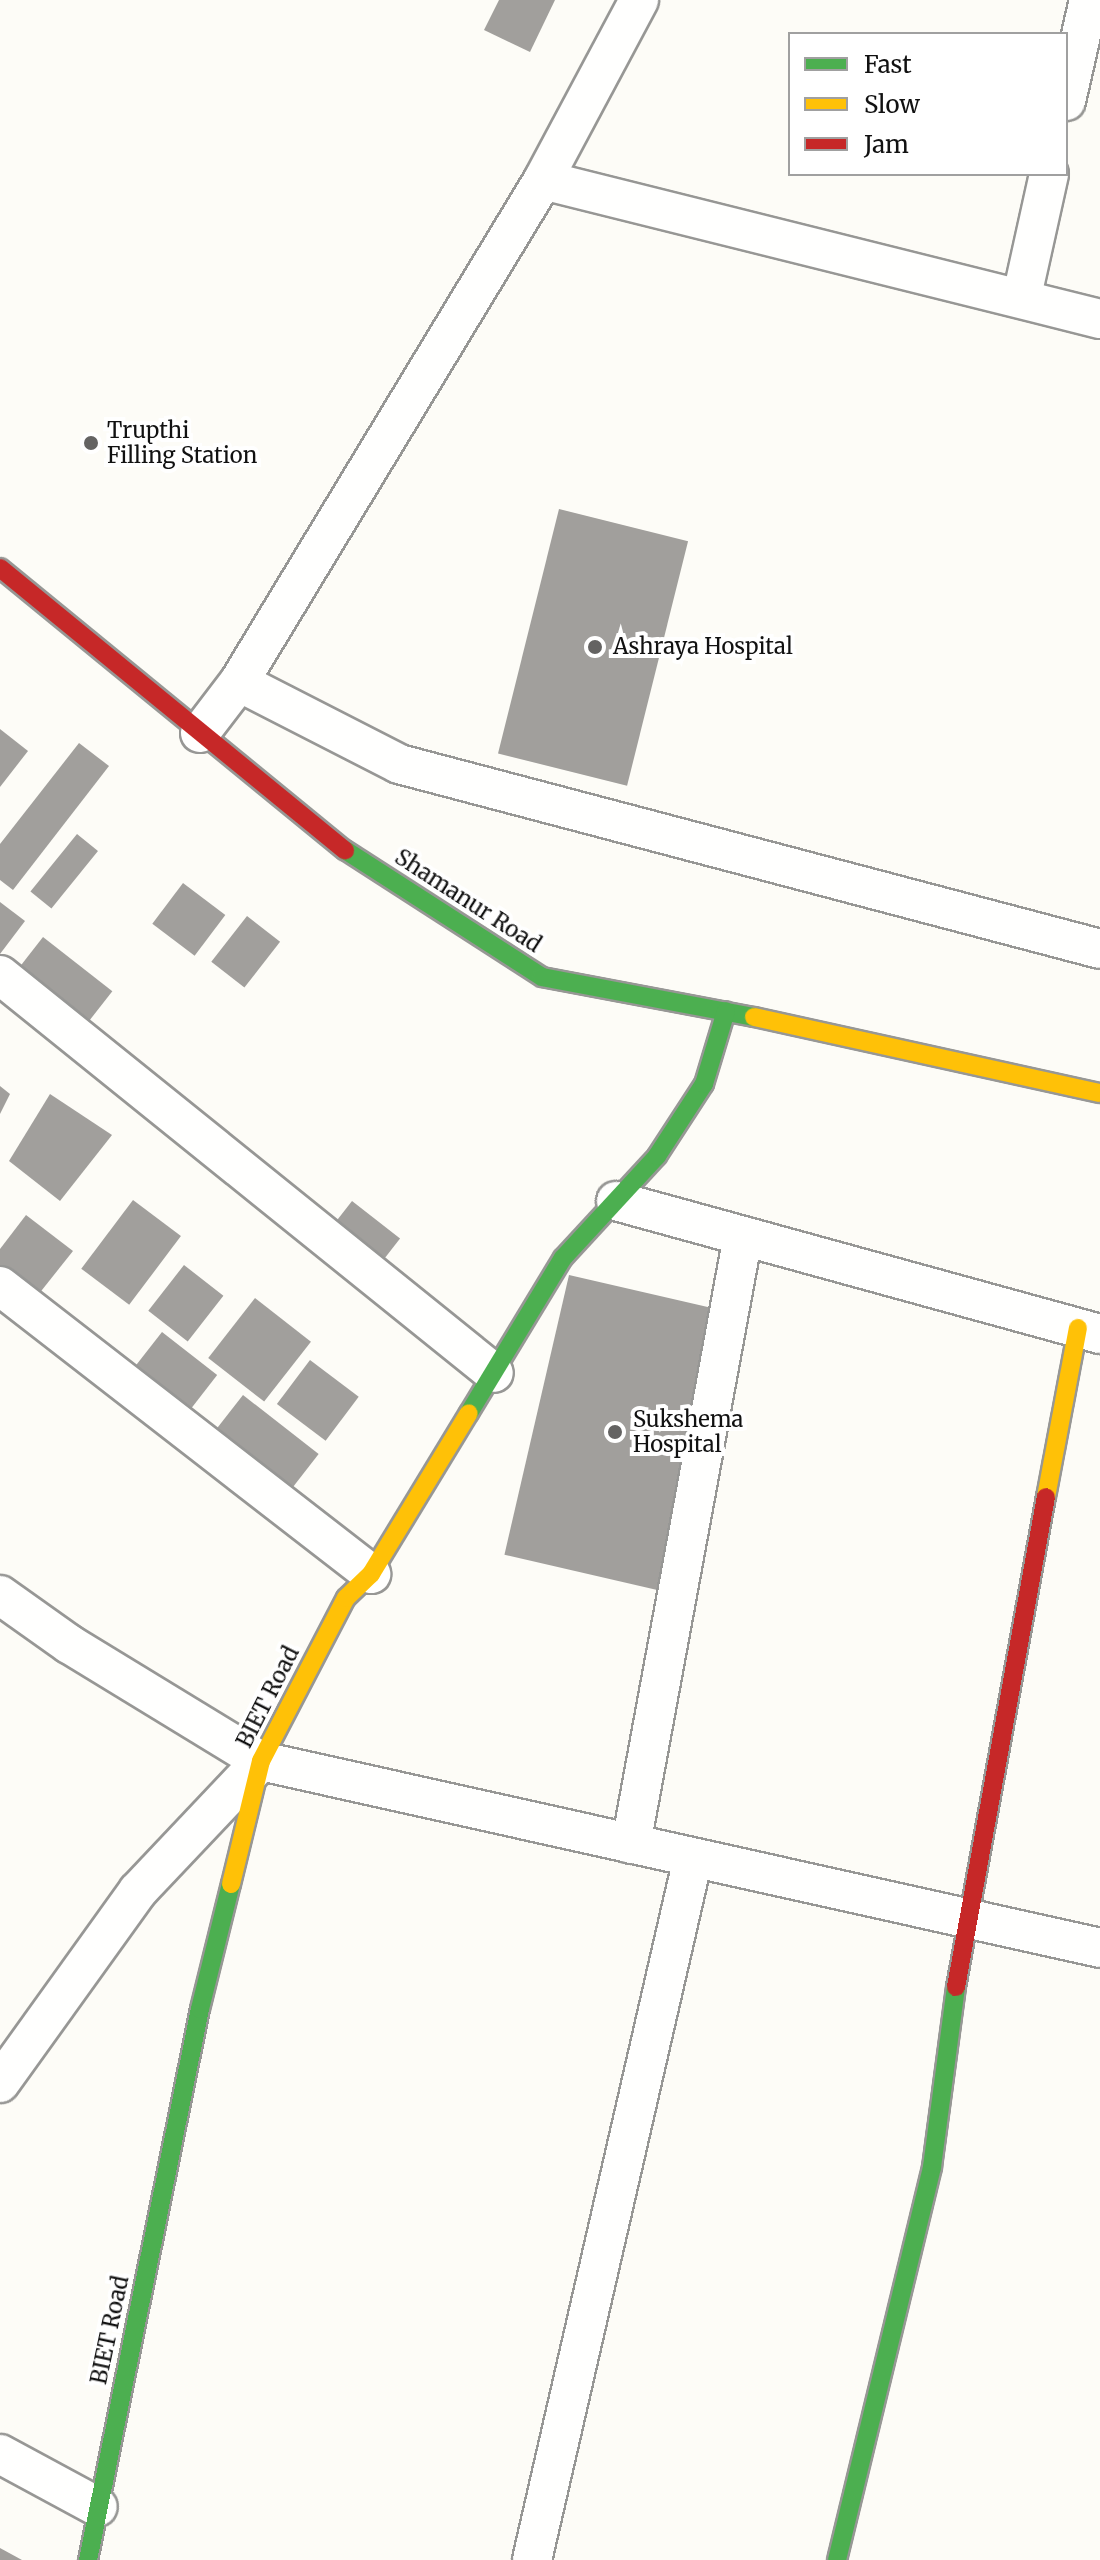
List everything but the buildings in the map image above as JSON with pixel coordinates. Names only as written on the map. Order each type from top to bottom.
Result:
[{"type":"street","points":[[200,733],[239,682],[543,180],[639,0]]},
{"type":"street","points":[[1068,92],[1089,0]]},
{"type":"street","points":[[1022,296],[1049,176]]},
{"type":"street","points":[[543,180],[1022,296],[1100,319]]},
{"type":"street","name":"Shamanur Road","points":[[0,568],[350,854],[542,977],[726,1011],[1100,1093]]},
{"type":"street","points":[[239,682],[399,764],[1100,949]]},
{"type":"street","points":[[0,975],[494,1373]]},
{"type":"street","name":"BIET Road","points":[[88,2560],[200,2009],[261,1761],[346,1598],[371,1574],[563,1258],[657,1156],[704,1084],[726,1011]]},
{"type":"street","points":[[616,1201],[1089,1331],[966,1917],[932,2167],[837,2560]]},
{"type":"street","points":[[631,1844],[743,1236]]},
{"type":"street","points":[[0,1286],[371,1574]]},
{"type":"street","points":[[0,1595],[69,1644],[261,1761],[1100,1948]]},
{"type":"street","points":[[0,2083],[138,1891],[261,1761]]},
{"type":"street","points":[[532,2560],[603,2267],[693,1858]]},
{"type":"street","points":[[0,2454],[98,2507]]},
{"type":"traffic: fast","points":[[345,850],[542,977],[754,1017]]},
{"type":"traffic: fast","points":[[469,1413],[563,1258],[657,1156],[704,1084],[726,1011]]},
{"type":"traffic: fast","points":[[88,2560],[200,2009],[231,1884]]},
{"type":"traffic: fast","points":[[837,2560],[932,2167],[956,1987]]},
{"type":"traffic: slow","points":[[754,1017],[1100,1093]]},
{"type":"traffic: slow","points":[[1046,1497],[1078,1328]]},
{"type":"traffic: slow","points":[[231,1884],[261,1761],[346,1598],[371,1574],[469,1413]]},
{"type":"traffic: jam","points":[[0,568],[345,850]]},
{"type":"traffic: jam","points":[[956,1987],[1046,1497]]},
{"type":"place","name":"Trupthi Filling Station","points":[[91,443]]},
{"type":"place","name":"Ashraya Hospital","points":[[595,647]]},
{"type":"place","name":"Sukshema Hospital","points":[[615,1432]]}]
